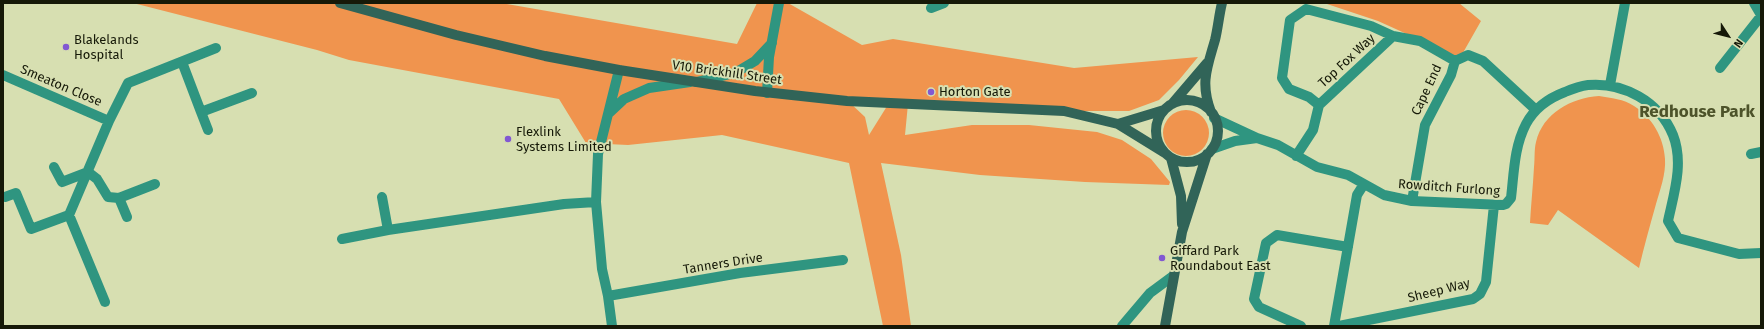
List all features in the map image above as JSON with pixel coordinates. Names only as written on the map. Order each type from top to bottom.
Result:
[{"type":"street","name":"V10 Brickhill Street","points":[[340,3],[508,47],[619,70],[767,93],[847,101],[1064,111],[1118,124],[1168,156]]},
{"type":"street","points":[[767,93],[772,42],[779,3]]},
{"type":"street","points":[[931,8],[944,3]]},
{"type":"street","points":[[1165,326],[1182,232],[1217,134],[1213,115],[1205,93],[1207,63],[1217,31],[1222,3]]},
{"type":"street","points":[[1610,85],[1625,3]]},
{"type":"street","points":[[1720,68],[1761,16],[1754,3]]},
{"type":"street","points":[[1296,156],[1313,130],[1319,106],[1309,97],[1289,89],[1282,78],[1290,20],[1306,9],[1371,26],[1393,36],[1420,41],[1455,61],[1468,55],[1483,61],[1536,110]]},
{"type":"street","name":"Top Fox Way","points":[[1319,106],[1393,36]]},
{"type":"street","points":[[609,113],[624,99],[648,88],[694,82],[735,73],[755,61],[772,42]]},
{"type":"street","name":"Smeaton Close","points":[[69,215],[109,121],[128,83],[216,48]]},
{"type":"street","name":"Cape End","points":[[1412,201],[1425,125],[1451,75],[1455,61]]},
{"type":"street","points":[[182,62],[208,130]]},
{"type":"street","points":[[1207,63],[1159,118],[1156,127],[1156,136],[1159,146],[1168,156],[1180,162],[1199,160],[1210,152]]},
{"type":"street","points":[[612,326],[608,296],[602,269],[596,202],[598,154],[619,70]]},
{"type":"street","name":"Smeaton Close","points":[[3,75],[109,121]]},
{"type":"street","name":"Rowditch Furlong","points":[[1213,115],[1257,138],[1278,145],[1316,167],[1348,175],[1384,195],[1412,201],[1494,205],[1506,204],[1511,198],[1518,144],[1526,124],[1536,110],[1554,96],[1573,89],[1586,85],[1610,85],[1638,95],[1659,112],[1673,135],[1678,161],[1676,183],[1668,221],[1678,238],[1738,254],[1761,253]]},
{"type":"street","points":[[201,112],[252,92]]},
{"type":"street","points":[[1118,124],[1167,108],[1179,102],[1192,102],[1205,107],[1213,115]]},
{"type":"street","name":"Rowditch Furlong","points":[[1210,152],[1235,141],[1257,138]]},
{"type":"street","points":[[1168,156],[1181,196],[1182,232]]},
{"type":"street","points":[[54,167],[62,182],[88,172],[97,178],[108,197],[119,198],[155,184]]},
{"type":"street","points":[[1334,326],[1357,195],[1364,184]]},
{"type":"street","points":[[5,197],[16,193],[31,229],[69,215],[105,302]]},
{"type":"street","points":[[382,197],[388,230]]},
{"type":"street","points":[[119,198],[126,217]]},
{"type":"street","points":[[342,239],[388,230],[564,204],[596,202]]},
{"type":"street","name":"Sheep Way","points":[[1339,326],[1473,299],[1480,294],[1486,282],[1494,205]]},
{"type":"street","points":[[1301,326],[1259,307],[1254,299],[1266,243],[1277,235],[1348,247]]},
{"type":"street","name":"Tanners Drive","points":[[608,296],[740,273],[843,260]]},
{"type":"street","points":[[1122,326],[1150,293],[1173,276]]},
{"type":"shaded area","points":[[133,3],[501,3],[737,44],[757,3],[788,3],[862,45],[893,39],[1074,68],[1198,57],[1179,80],[1159,100],[1129,111],[1064,111],[908,104],[905,135],[972,125],[1029,125],[1097,132],[1122,140],[1151,159],[1170,182],[1169,185],[1085,182],[980,175],[881,163],[901,255],[911,326],[883,326],[849,163],[722,135],[628,145],[586,143],[559,99],[349,60],[317,50]],"holes":[[[848,101],[889,103],[869,135],[865,117]]]},
{"type":"shaded area","points":[[1324,3],[1459,3],[1481,21],[1460,58],[1378,21]]},
{"type":"shaded area","points":[[1599,96],[1626,102],[1634,106],[1646,116],[1656,129],[1664,151],[1664,176],[1639,268],[1558,210],[1548,225],[1530,223],[1535,148],[1540,132],[1545,123],[1560,109],[1578,100]]},
{"type":"shaded area","points":[[1182,110],[1190,110],[1199,114],[1205,120],[1209,133],[1205,146],[1199,152],[1190,156],[1182,156],[1173,152],[1167,146],[1163,137],[1163,129],[1167,120],[1173,114]]},
{"type":"place","name":"Blakelands Hospital","points":[[66,47]]},
{"type":"place","name":"Horton Gate","points":[[931,92]]},
{"type":"place","name":"Flexlink Systems Limited","points":[[508,139]]},
{"type":"place","name":"Giffard Park Roundabout East","points":[[1162,258]]},
{"type":"district","name":"Redhouse Park","points":[[1697,112]]}]
